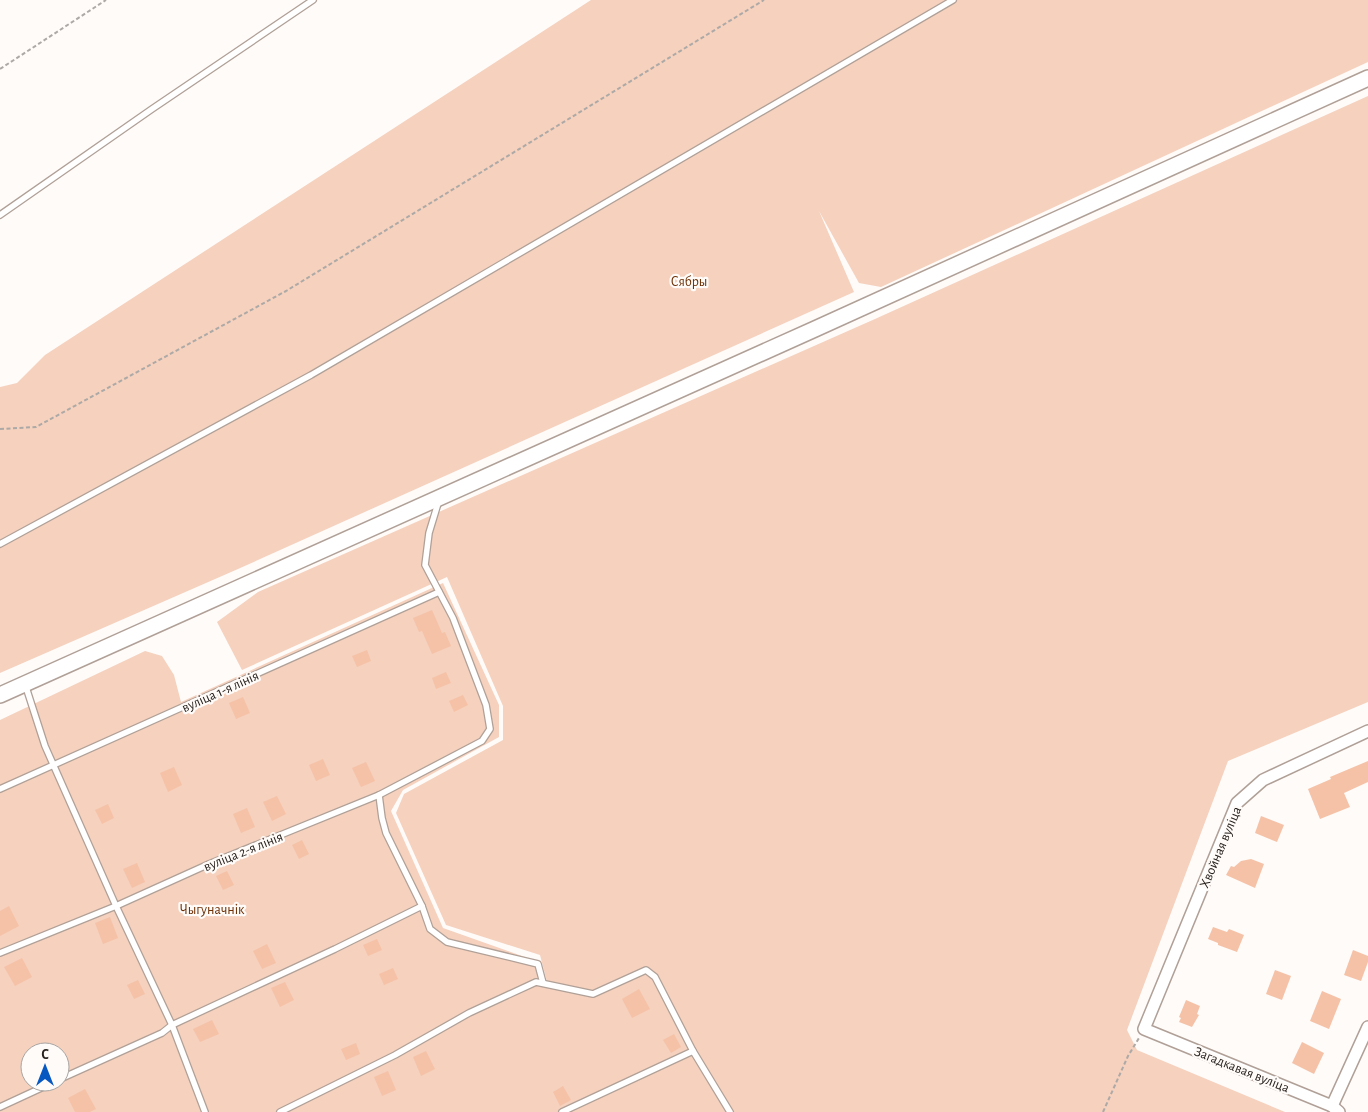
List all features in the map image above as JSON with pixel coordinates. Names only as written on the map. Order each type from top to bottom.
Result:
[{"type":"main road","points":[[0,696],[1368,78]]},
{"type":"street","name":"Хвойная вуліца","points":[[1144,1029],[1237,803],[1263,780],[1368,731]]},
{"type":"street","points":[[1335,1109],[1368,1026]]},
{"type":"street","name":"Загадкавая вуліца","points":[[1144,1029],[1335,1109]]},
{"type":"lane","points":[[0,215],[313,0]]},
{"type":"lane","points":[[0,544],[311,375],[953,0]]},
{"type":"lane","points":[[439,592],[425,565],[429,533],[440,498]]},
{"type":"lane","name":"вуліца 2-я лінія","points":[[0,954],[116,906],[209,864],[379,795],[482,740],[490,729],[486,705],[452,618],[439,592]]},
{"type":"lane","name":"вуліца 1-я лінія","points":[[0,789],[439,592]]},
{"type":"lane","points":[[25,684],[45,746],[116,906],[172,1025],[205,1112]]},
{"type":"lane","points":[[379,795],[386,833],[422,906],[430,929],[448,942],[538,964],[543,983]]},
{"type":"lane","points":[[70,1074],[162,1033],[172,1025],[422,906]]},
{"type":"lane","points":[[280,1112],[395,1056],[469,1013],[536,982],[593,994],[646,970],[655,977],[693,1052],[730,1112]]},
{"type":"lane","points":[[562,1112],[693,1052]]},
{"type":"lane","points":[[0,1107],[32,1092]]},
{"type":"path","points":[[0,69],[106,0]]},
{"type":"path","points":[[0,428],[36,427],[286,291],[764,0]]},
{"type":"path","points":[[1103,1112],[1128,1056],[1144,1029]]},
{"type":"green space","name":"Сябры","points":[[591,0],[1368,0],[1368,62],[881,287],[859,283],[819,211],[854,292],[238,569],[0,673],[0,387],[17,383],[45,355]]},
{"type":"green space","name":"Чыгуначнік","points":[[1368,96],[1368,702],[1228,761],[1127,1030],[1137,1050],[1285,1112],[0,1112],[0,720],[145,651],[162,656],[174,675],[181,702],[443,583],[499,705],[499,737],[403,790],[391,811],[443,928],[533,960],[541,986],[584,989],[547,982],[540,955],[446,925],[396,813],[404,794],[503,740],[503,706],[447,577],[242,670],[217,622],[258,592],[875,319]]},
{"type":"building","points":[[432,610],[442,633],[445,632],[451,646],[432,654],[422,631],[419,632],[413,618]]},
{"type":"building","points":[[367,650],[371,661],[357,667],[352,656]]},
{"type":"building","points":[[446,672],[451,683],[436,689],[432,678]]},
{"type":"building","points":[[463,695],[468,705],[454,712],[449,701]]},
{"type":"building","points":[[243,697],[250,713],[236,719],[229,703]]},
{"type":"building","points":[[323,759],[330,775],[316,781],[309,765]]},
{"type":"building","points":[[1368,761],[1368,782],[1344,793],[1350,807],[1320,819],[1308,789],[1331,779],[1330,777]]},
{"type":"building","points":[[366,762],[375,781],[361,787],[352,768]]},
{"type":"building","points":[[174,767],[182,785],[168,792],[160,773]]},
{"type":"building","points":[[277,796],[286,814],[272,821],[263,802]]},
{"type":"building","points":[[108,804],[114,818],[102,824],[95,810]]},
{"type":"building","points":[[247,808],[255,827],[241,833],[233,814]]},
{"type":"building","points":[[1261,816],[1284,825],[1277,842],[1255,833]]},
{"type":"building","points":[[302,840],[309,854],[299,859],[292,845]]},
{"type":"building","points":[[1251,859],[1264,864],[1255,888],[1226,875],[1231,866],[1234,867],[1241,861]]},
{"type":"building","points":[[137,863],[145,882],[132,888],[123,869]]},
{"type":"building","points":[[227,871],[234,885],[223,890],[216,876]]},
{"type":"building","points":[[9,906],[19,926],[0,936],[0,911]]},
{"type":"building","points":[[110,917],[118,938],[103,944],[95,923]]},
{"type":"building","points":[[1213,927],[1227,932],[1229,929],[1244,935],[1237,952],[1208,939]]},
{"type":"building","points":[[377,939],[382,950],[368,956],[363,945]]},
{"type":"building","points":[[267,944],[276,963],[262,969],[253,951]]},
{"type":"building","points":[[1353,950],[1368,956],[1368,962],[1361,981],[1344,975]]},
{"type":"building","points":[[22,958],[32,977],[15,986],[4,967]]},
{"type":"building","points":[[393,968],[398,979],[384,985],[379,974]]},
{"type":"building","points":[[1275,970],[1291,976],[1282,1000],[1266,994]]},
{"type":"building","points":[[138,980],[145,994],[134,999],[127,985]]},
{"type":"building","points":[[285,982],[294,1000],[280,1007],[271,988]]},
{"type":"building","points":[[639,989],[650,1009],[632,1018],[622,999]]},
{"type":"building","points":[[1322,991],[1341,999],[1329,1029],[1310,1021]]},
{"type":"building","points":[[1186,1000],[1200,1006],[1197,1014],[1199,1015],[1192,1027],[1179,1022],[1181,1018],[1179,1017]]},
{"type":"building","points":[[212,1020],[219,1034],[200,1042],[193,1029]]},
{"type":"building","points":[[674,1034],[681,1047],[671,1053],[663,1040]]},
{"type":"building","points":[[1302,1042],[1324,1053],[1314,1074],[1292,1063]]},
{"type":"building","points":[[356,1043],[360,1054],[346,1060],[341,1049]]},
{"type":"building","points":[[426,1051],[435,1069],[421,1076],[413,1057]]},
{"type":"building","points":[[388,1071],[396,1090],[382,1096],[374,1077]]},
{"type":"building","points":[[563,1086],[571,1100],[560,1106],[553,1092]]},
{"type":"building","points":[[85,1089],[96,1109],[90,1112],[75,1112],[68,1098]]}]
